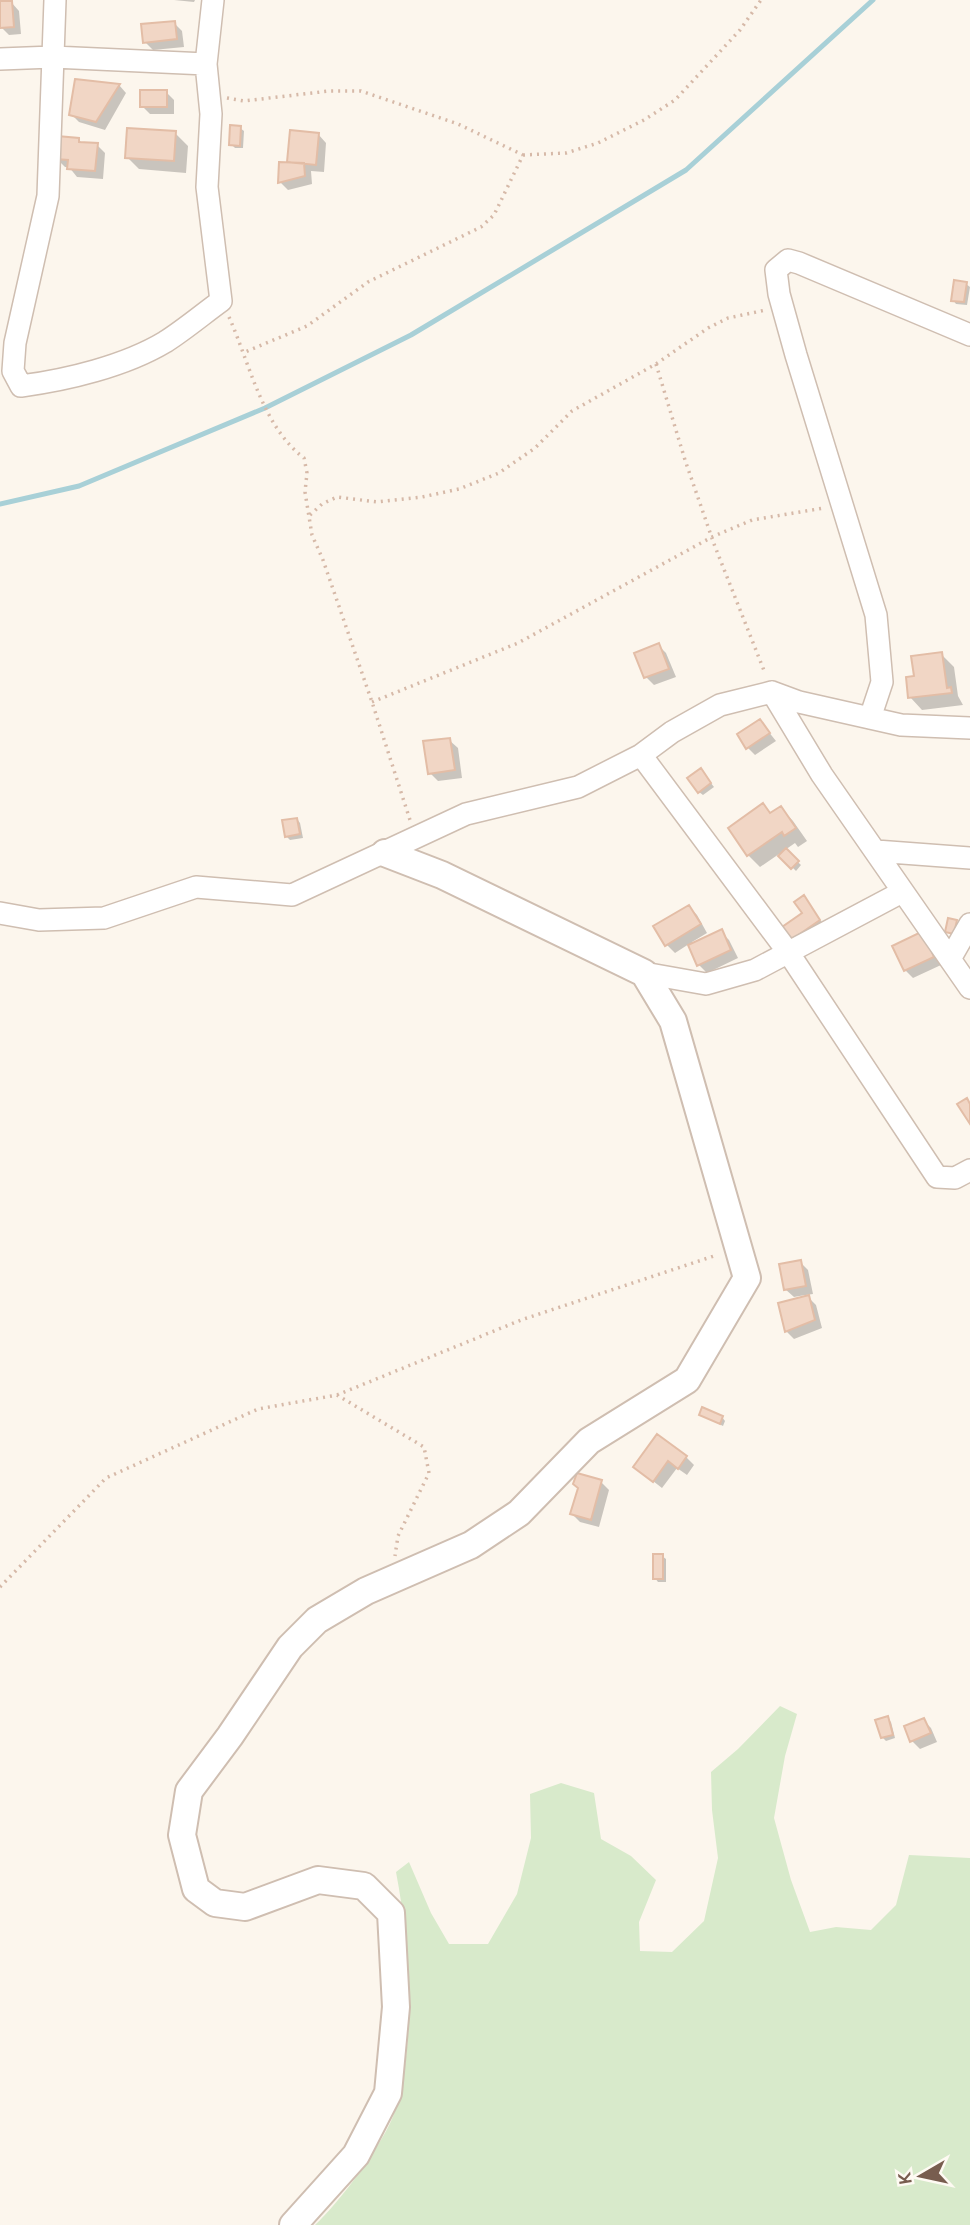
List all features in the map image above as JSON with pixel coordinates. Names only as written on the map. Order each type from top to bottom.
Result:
[{"type":"street","points":[[55,0],[48,196],[15,344],[13,371],[21,386],[71,377],[119,362],[164,343],[221,301],[207,187],[211,114],[206,64],[213,0]]},
{"type":"street","points":[[0,59],[53,57],[206,64]]},
{"type":"street","points":[[870,718],[882,682],[876,615],[783,307],[776,270],[781,263],[788,260],[970,335]]},
{"type":"street","points":[[772,692],[822,775],[970,988]]},
{"type":"street","points":[[0,913],[39,920],[104,918],[196,887],[292,895],[466,814],[578,787],[641,755],[672,732],[720,705],[772,692],[799,702],[901,726],[970,728]]},
{"type":"street","points":[[641,755],[788,952],[937,1177],[955,1178],[970,1170]]},
{"type":"street","points":[[876,851],[970,858]]},
{"type":"street","points":[[385,853],[442,875],[644,973],[706,984],[755,970],[902,892]]},
{"type":"street","points":[[950,959],[970,924]]},
{"type":"street","points":[[293,2225],[356,2155],[388,2093],[396,2007],[391,1913],[364,1886],[318,1880],[245,1908],[215,1903],[196,1889],[181,1835],[189,1791],[290,1647],[317,1620],[366,1591],[471,1545],[519,1513],[589,1441],[687,1380],[747,1278],[673,1021],[644,973]]},
{"type":"path","points":[[209,95],[244,101],[329,91],[361,91],[458,124],[523,155],[566,153],[598,143],[644,120],[675,100],[740,30],[761,0]]},
{"type":"path","points":[[245,352],[307,326],[368,282],[481,227],[494,215],[523,155]]},
{"type":"path","points":[[221,301],[245,352],[275,428],[290,447],[304,458],[307,473],[305,492],[312,534],[372,702],[416,839]]},
{"type":"path","points":[[310,515],[322,504],[337,498],[377,502],[422,496],[459,489],[499,472],[535,448],[572,411],[656,364],[708,328],[728,318],[783,307]]},
{"type":"path","points":[[656,364],[712,537],[772,692]]},
{"type":"path","points":[[372,702],[518,643],[712,537],[752,520],[844,504]]},
{"type":"path","points":[[0,1587],[106,1478],[258,1409],[337,1395],[521,1320],[739,1247]]},
{"type":"path","points":[[337,1395],[424,1447],[429,1473],[398,1536],[391,1581]]},
{"type":"green space","points":[[780,1706],[797,1714],[785,1756],[774,1818],[791,1880],[810,1932],[836,1927],[871,1930],[896,1905],[909,1855],[970,1858],[970,2225],[315,2225],[348,2187],[382,2139],[395,2111],[402,2083],[409,2023],[409,1992],[405,1930],[396,1872],[409,1862],[431,1913],[449,1944],[488,1944],[517,1894],[531,1838],[530,1794],[561,1783],[594,1793],[601,1839],[631,1856],[656,1880],[639,1922],[640,1951],[672,1952],[704,1921],[718,1858],[711,1772]]},
{"type":"building","points":[[0,1],[12,1],[14,27],[0,28]]},
{"type":"building","points":[[175,21],[177,39],[143,43],[141,24]]},
{"type":"building","points":[[75,79],[120,84],[96,122],[69,115]]},
{"type":"building","points":[[140,90],[167,90],[167,107],[140,107]]},
{"type":"building","points":[[230,125],[241,126],[240,146],[229,145]]},
{"type":"building","points":[[127,128],[176,131],[174,161],[125,158]]},
{"type":"building","points":[[290,130],[319,133],[316,165],[287,162]]},
{"type":"building","points":[[57,136],[79,138],[79,142],[98,143],[95,171],[67,169],[68,160],[55,159]]},
{"type":"building","points":[[279,162],[304,163],[305,176],[278,183]]},
{"type":"building","points":[[954,280],[967,282],[964,302],[951,301]]},
{"type":"building","points":[[659,643],[669,669],[644,678],[634,653]]},
{"type":"building","points":[[942,652],[947,688],[951,687],[952,693],[908,698],[906,677],[914,676],[911,656]]},
{"type":"building","points":[[760,719],[770,733],[746,749],[737,734]]},
{"type":"building","points":[[450,738],[455,770],[428,774],[423,741]]},
{"type":"building","points":[[701,768],[711,783],[698,793],[687,778]]},
{"type":"building","points":[[763,803],[770,813],[781,806],[796,828],[784,836],[782,832],[747,856],[728,828]]},
{"type":"building","points":[[297,818],[300,834],[285,837],[282,820]]},
{"type":"building","points":[[786,848],[799,861],[791,869],[778,856]]},
{"type":"building","points":[[804,895],[820,920],[791,940],[782,927],[802,913],[794,902]]},
{"type":"building","points":[[689,905],[701,924],[665,946],[653,926]]},
{"type":"building","points":[[948,918],[957,920],[954,934],[945,932]]},
{"type":"building","points":[[722,929],[731,950],[697,966],[688,945]]},
{"type":"building","points":[[923,931],[934,957],[904,971],[892,946]]},
{"type":"building","points":[[967,1098],[970,1104],[970,1124],[957,1104]]},
{"type":"building","points":[[801,1260],[806,1286],[784,1290],[779,1264]]},
{"type":"building","points":[[809,1295],[815,1320],[785,1332],[778,1303]]},
{"type":"building","points":[[702,1407],[723,1416],[720,1424],[699,1415]]},
{"type":"building","points":[[657,1434],[687,1456],[678,1469],[668,1461],[653,1482],[633,1467]]},
{"type":"building","points":[[577,1473],[602,1480],[591,1520],[570,1514],[578,1488],[573,1484]]},
{"type":"building","points":[[653,1554],[663,1554],[663,1579],[653,1579]]},
{"type":"building","points":[[888,1716],[893,1735],[881,1738],[875,1720]]},
{"type":"building","points":[[924,1718],[931,1733],[910,1742],[904,1726]]},
{"type":"waterway","points":[[0,504],[79,486],[265,408],[411,335],[686,170],[873,0]]}]
